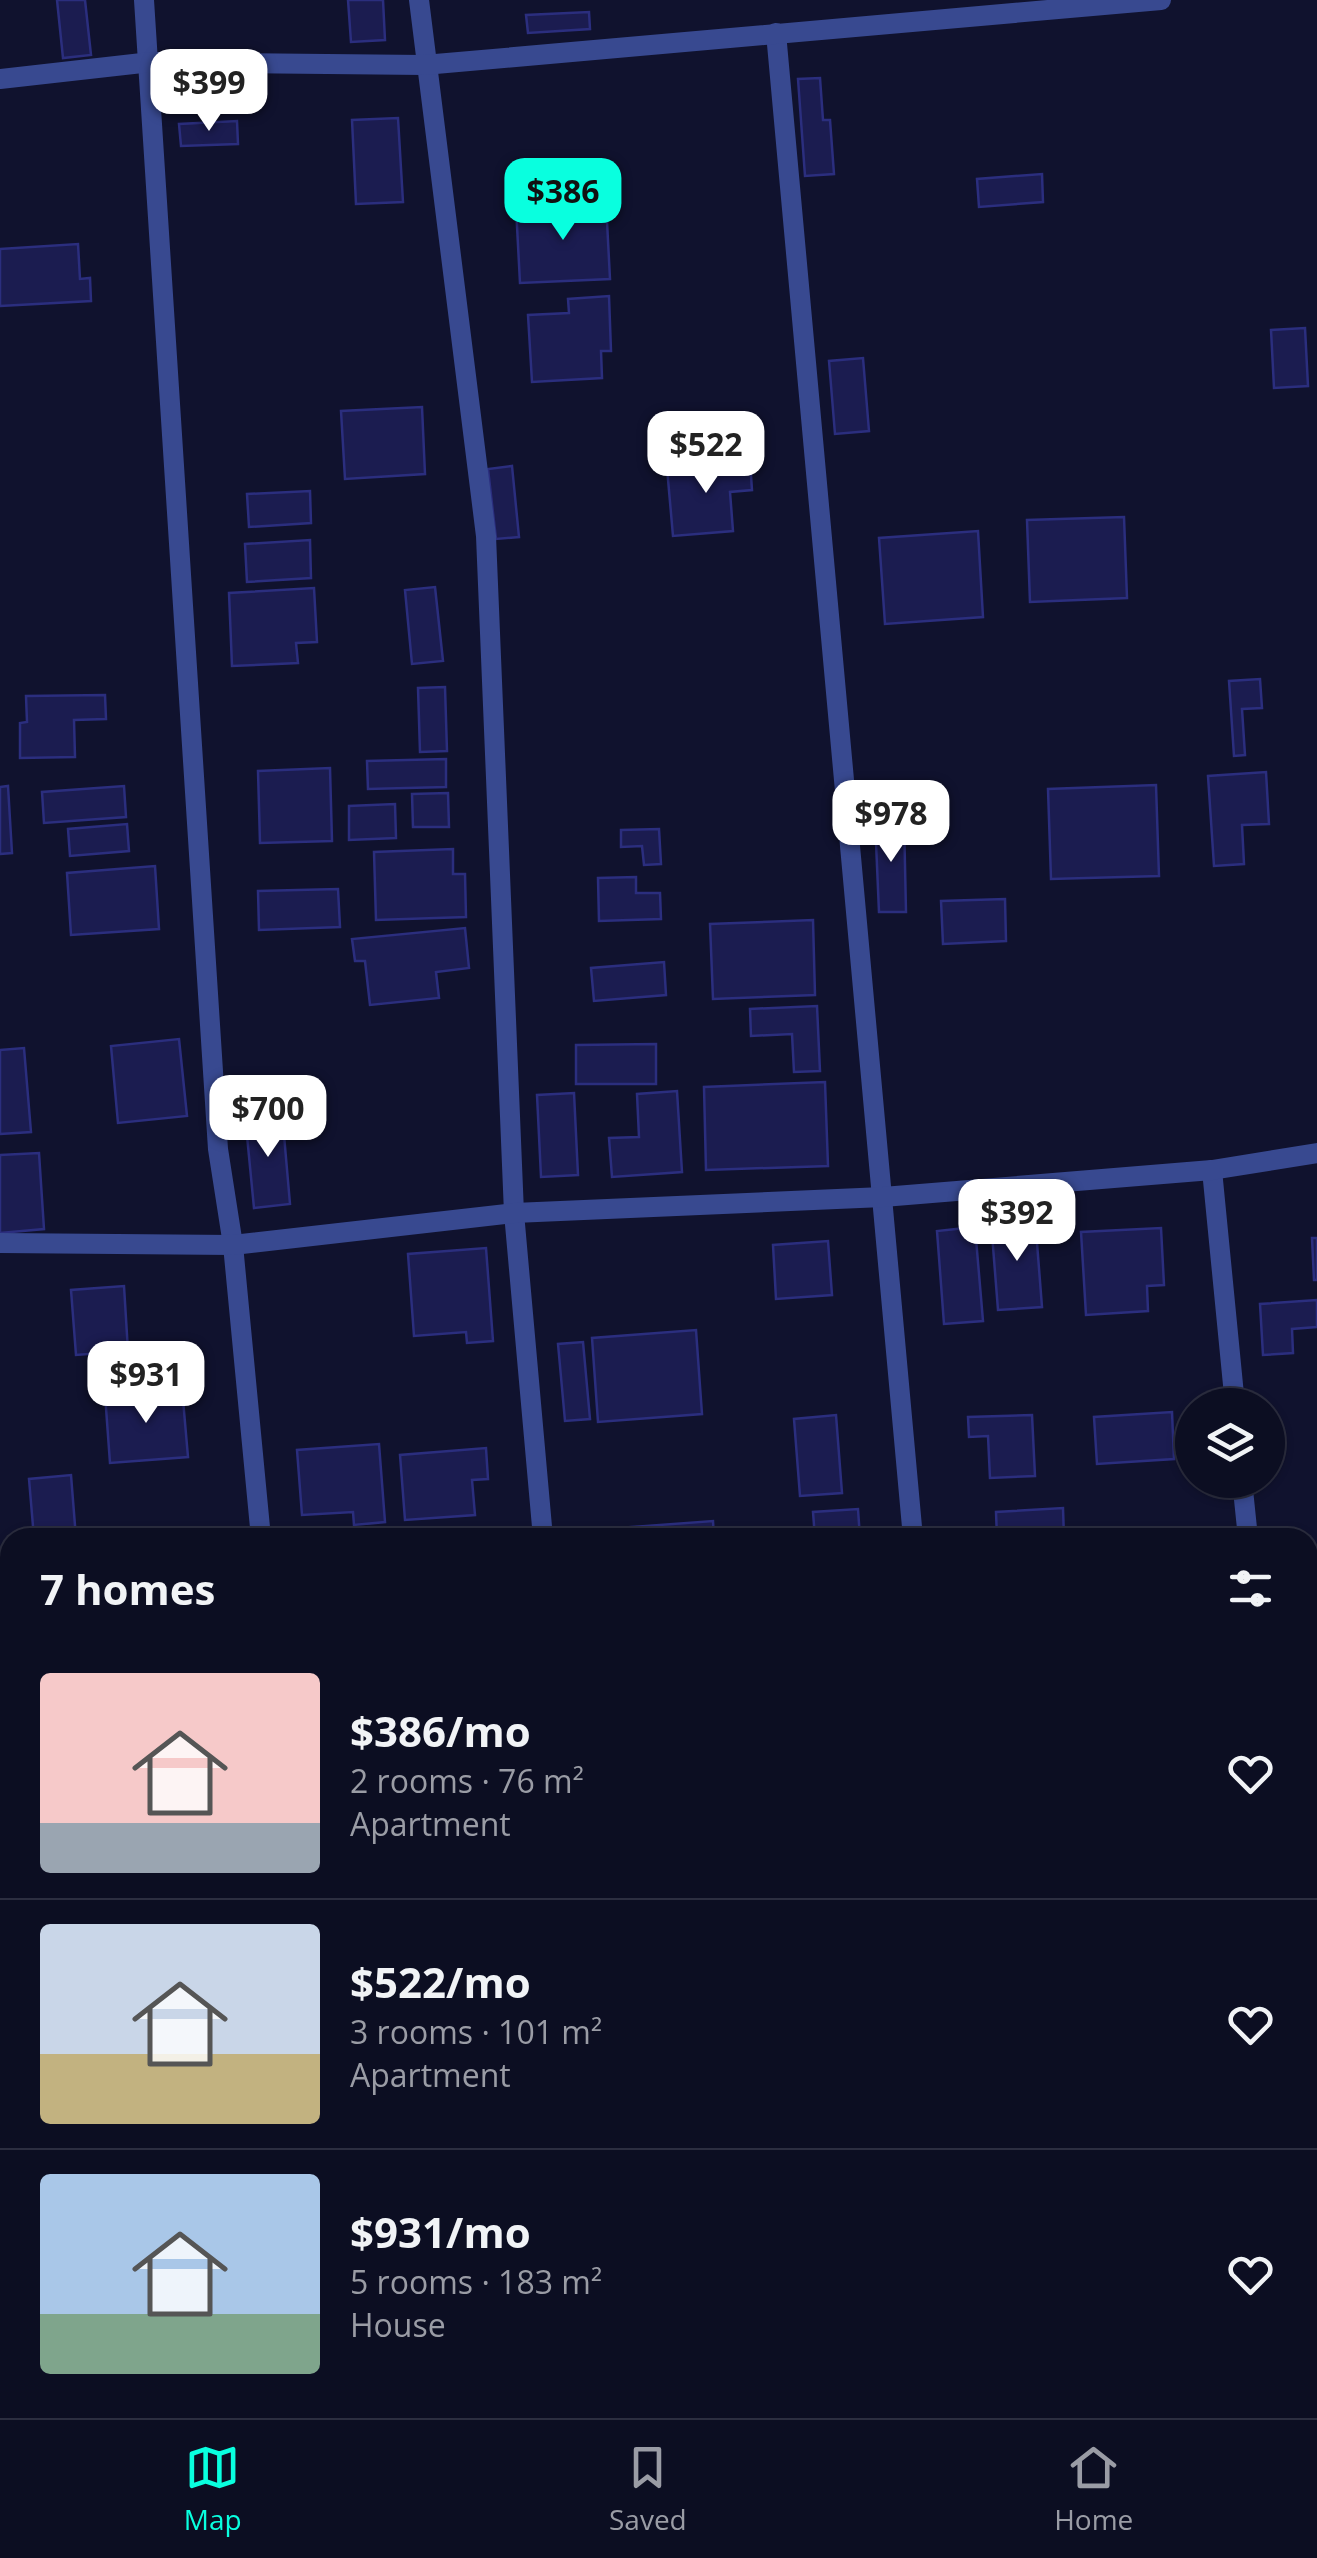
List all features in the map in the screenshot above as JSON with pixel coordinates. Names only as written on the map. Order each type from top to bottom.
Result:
[{"type":"street","points":[[144,0],[151,62],[218,1149],[233,1245],[261,1528]]},
{"type":"street","points":[[419,0],[424,66],[486,536],[514,1212],[542,1528]]},
{"type":"street","points":[[0,79],[151,62],[424,66],[1161,0]]},
{"type":"street","points":[[776,33],[912,1528]]},
{"type":"street","points":[[0,1244],[233,1245],[514,1212],[883,1197],[1212,1170],[1317,1153]]},
{"type":"street","points":[[1212,1170],[1233,1388]]},
{"type":"street","points":[[1244,1498],[1247,1528]]},
{"type":"building","points":[[57,0],[85,0],[91,55],[63,58]]},
{"type":"building","points":[[348,0],[383,0],[385,40],[351,42]]},
{"type":"building","points":[[589,12],[590,29],[528,33],[526,15]]},
{"type":"building","points":[[820,78],[823,120],[830,120],[834,174],[805,176],[798,79]]},
{"type":"building","points":[[398,118],[403,202],[356,204],[352,120]]},
{"type":"building","points":[[237,121],[238,144],[181,146],[179,124]]},
{"type":"building","points":[[1042,174],[1043,202],[979,207],[977,179]]},
{"type":"building","points":[[606,202],[610,279],[520,283],[516,207]]},
{"type":"building","points":[[78,244],[80,279],[90,278],[91,301],[0,306],[0,249]]},
{"type":"building","points":[[609,296],[611,351],[601,351],[602,378],[532,382],[528,315],[569,313],[568,299]]},
{"type":"building","points":[[1305,328],[1308,386],[1274,388],[1271,330]]},
{"type":"building","points":[[863,358],[869,431],[835,434],[829,361]]},
{"type":"building","points":[[422,407],[425,474],[345,479],[341,411]]},
{"type":"building","points":[[750,461],[752,490],[730,492],[733,531],[673,536],[667,468]]},
{"type":"building","points":[[512,466],[519,537],[496,539],[488,469]]},
{"type":"building","points":[[310,491],[311,523],[249,527],[247,494]]},
{"type":"building","points":[[1124,517],[1127,598],[1030,602],[1027,520]]},
{"type":"building","points":[[978,531],[983,617],[885,624],[879,538]]},
{"type":"building","points":[[310,540],[311,578],[247,582],[245,544]]},
{"type":"building","points":[[435,587],[443,661],[412,664],[405,590]]},
{"type":"building","points":[[314,588],[317,642],[296,643],[298,663],[232,666],[229,593]]},
{"type":"building","points":[[1260,679],[1262,708],[1242,709],[1245,755],[1234,756],[1229,681]]},
{"type":"building","points":[[445,687],[447,751],[420,752],[418,688]]},
{"type":"building","points":[[105,695],[106,719],[74,720],[75,757],[20,758],[20,723],[27,722],[26,696]]},
{"type":"building","points":[[446,759],[446,787],[368,789],[367,761]]},
{"type":"building","points":[[330,768],[332,841],[260,843],[258,771]]},
{"type":"building","points":[[1266,772],[1269,824],[1242,825],[1244,864],[1214,866],[1208,776]]},
{"type":"building","points":[[1156,785],[1159,876],[1051,879],[1048,789]]},
{"type":"building","points":[[8,786],[12,853],[0,854],[0,787]]},
{"type":"building","points":[[124,786],[126,817],[44,823],[42,792]]},
{"type":"building","points":[[448,793],[449,827],[413,827],[412,794]]},
{"type":"building","points":[[395,804],[396,838],[349,840],[349,806]]},
{"type":"building","points":[[904,818],[906,912],[879,912],[875,819]]},
{"type":"building","points":[[127,824],[129,851],[70,856],[68,829]]},
{"type":"building","points":[[659,829],[661,864],[644,865],[642,846],[621,847],[621,830]]},
{"type":"building","points":[[453,849],[453,874],[465,874],[466,917],[376,920],[374,852]]},
{"type":"building","points":[[155,866],[159,929],[71,935],[67,873]]},
{"type":"building","points":[[636,877],[636,893],[660,893],[661,919],[599,921],[598,878]]},
{"type":"building","points":[[338,889],[340,927],[259,930],[258,891]]},
{"type":"building","points":[[1005,899],[1006,941],[943,944],[941,901]]},
{"type":"building","points":[[813,920],[815,995],[713,999],[710,924]]},
{"type":"building","points":[[465,928],[469,968],[436,972],[439,998],[370,1005],[365,961],[355,961],[352,939]]},
{"type":"building","points":[[664,962],[666,995],[594,1001],[591,968]]},
{"type":"building","points":[[817,1006],[820,1071],[794,1072],[792,1034],[751,1036],[750,1009]]},
{"type":"building","points":[[179,1039],[187,1116],[118,1123],[111,1046]]},
{"type":"building","points":[[656,1044],[656,1084],[576,1084],[576,1045]]},
{"type":"building","points":[[24,1048],[31,1132],[0,1134],[0,1050]]},
{"type":"building","points":[[825,1082],[828,1166],[706,1170],[704,1087]]},
{"type":"building","points":[[677,1091],[682,1172],[612,1177],[609,1138],[639,1137],[637,1094]]},
{"type":"building","points":[[574,1093],[578,1175],[541,1177],[537,1095]]},
{"type":"building","points":[[282,1112],[290,1204],[254,1208],[245,1115]]},
{"type":"building","points":[[39,1153],[44,1229],[0,1233],[0,1155]]},
{"type":"building","points":[[1035,1217],[1042,1307],[998,1310],[991,1221]]},
{"type":"building","points":[[975,1227],[983,1321],[944,1324],[937,1231]]},
{"type":"building","points":[[1161,1228],[1164,1285],[1147,1286],[1148,1311],[1086,1315],[1081,1232]]},
{"type":"building","points":[[1312,1238],[1317,1238],[1317,1280],[1314,1280]]},
{"type":"building","points":[[828,1241],[832,1295],[776,1299],[773,1245]]},
{"type":"building","points":[[486,1248],[493,1341],[467,1343],[466,1332],[414,1336],[408,1254]]},
{"type":"building","points":[[124,1286],[128,1351],[76,1355],[71,1290]]},
{"type":"building","points":[[1317,1300],[1317,1327],[1292,1329],[1293,1353],[1263,1355],[1260,1304]]},
{"type":"building","points":[[696,1330],[702,1414],[598,1422],[592,1338]]},
{"type":"building","points":[[583,1342],[590,1419],[565,1421],[558,1344]]},
{"type":"building","points":[[182,1388],[188,1457],[110,1463],[105,1394]]},
{"type":"building","points":[[1172,1412],[1174,1459],[1097,1464],[1094,1417]]},
{"type":"building","points":[[836,1415],[842,1493],[800,1496],[794,1419]]},
{"type":"building","points":[[1032,1415],[1035,1476],[990,1478],[988,1436],[969,1437],[968,1417]]},
{"type":"building","points":[[379,1444],[385,1522],[354,1525],[353,1512],[302,1515],[297,1450]]},
{"type":"building","points":[[486,1448],[488,1479],[472,1480],[475,1515],[405,1520],[400,1455]]},
{"type":"building","points":[[71,1475],[75,1528],[33,1528],[29,1479]]},
{"type":"building","points":[[1063,1508],[1064,1528],[997,1528],[996,1512]]},
{"type":"building","points":[[858,1509],[859,1528],[814,1528],[813,1512]]},
{"type":"building","points":[[713,1521],[713,1528],[619,1528]]}]
